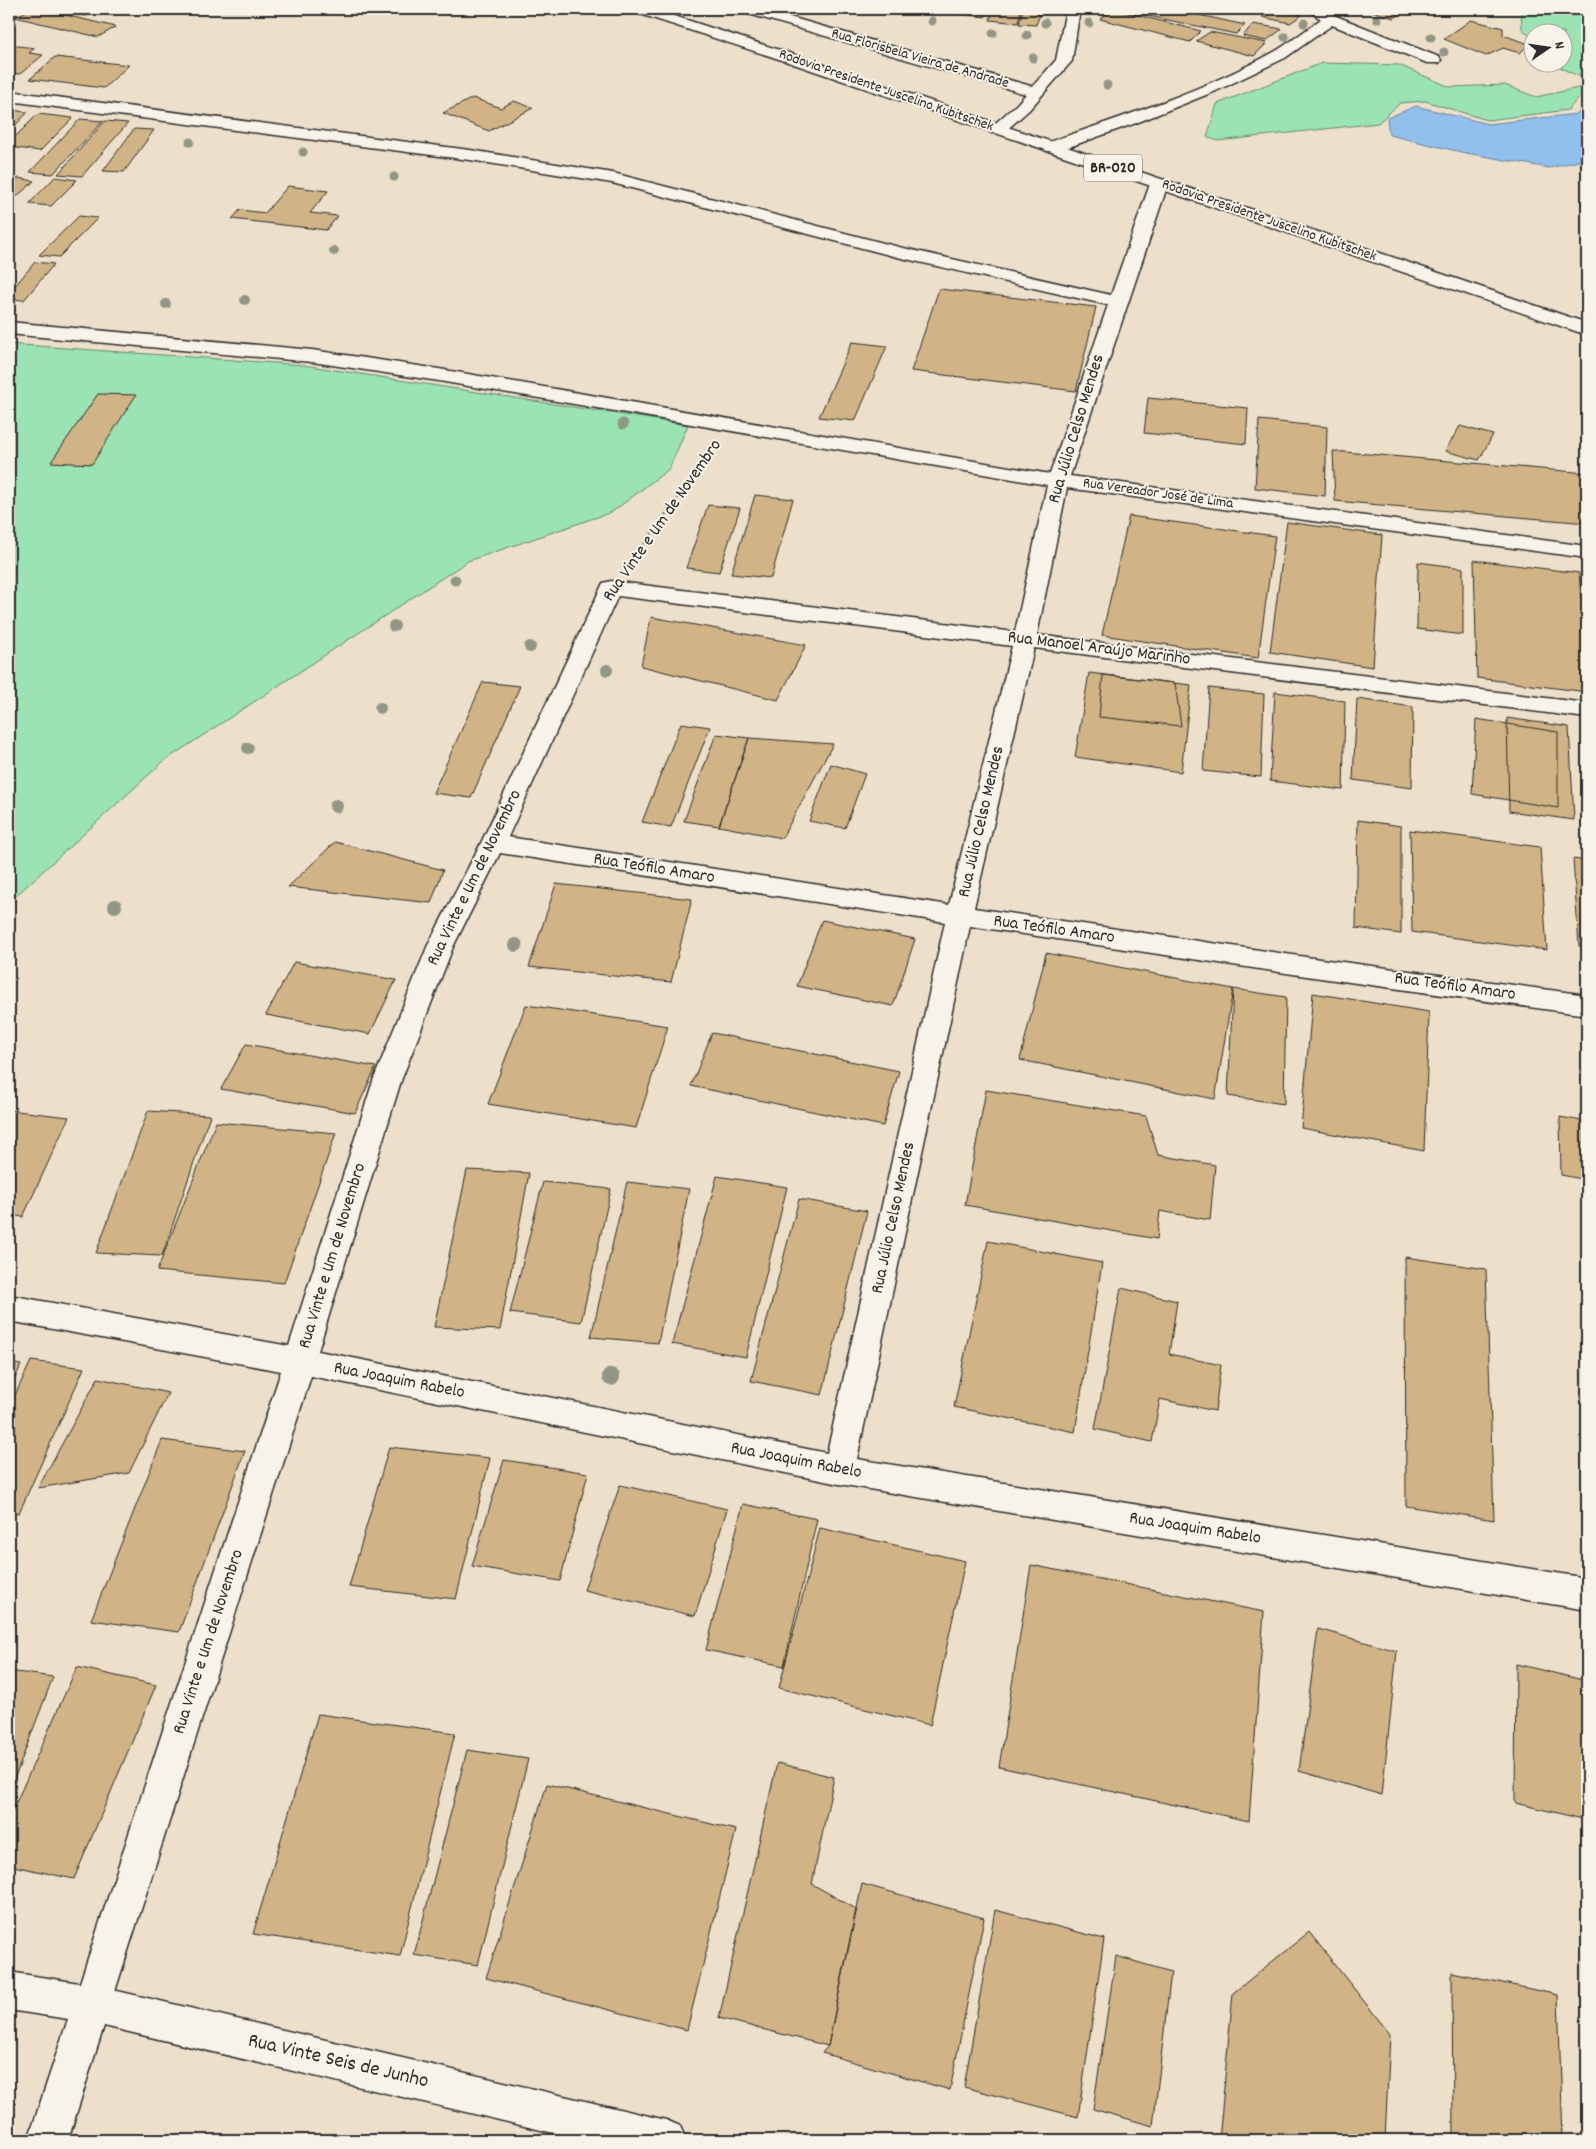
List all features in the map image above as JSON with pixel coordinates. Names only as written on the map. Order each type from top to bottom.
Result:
[{"type":"main road","name":"Rodovia Presidente Juscelino Kubitschek","points":[[644,9],[1587,329]]},
{"type":"main road","name":"Rua Florisbela Vieira de Andrade","points":[[747,9],[1035,92]]},
{"type":"main road","points":[[997,130],[1023,107],[1064,61],[1073,9]]},
{"type":"main road","points":[[1316,9],[1331,19],[1433,60]]},
{"type":"main road","points":[[1052,147],[1130,120],[1210,88],[1280,55],[1331,19]]},
{"type":"main road","points":[[9,96],[470,155],[613,178],[897,252],[1118,302]]},
{"type":"main road","name":"Rua Júlio Celso Mendes","points":[[839,1470],[959,916],[1025,639],[1058,481],[1160,184]]},
{"type":"main road","name":"Rua Vereador José de Lima","points":[[9,328],[312,356],[439,375],[1058,481],[1587,552]]},
{"type":"main road","name":"Rua Manoel Araújo Marinho","points":[[611,588],[1025,639],[1446,695],[1587,711]]},
{"type":"main road","name":"Rua Vinte e Um de Novembro","points":[[48,2140],[300,1361],[387,1081],[440,947],[493,843],[611,588]]},
{"type":"main road","name":"Rua Teófilo Amaro","points":[[493,843],[959,916],[1418,983],[1587,1005]]},
{"type":"main road","name":"Rua Joaquim Rabelo","points":[[9,1308],[300,1361],[839,1470],[1587,1594]]},
{"type":"main road","name":"Rua Vinte Seis de Junho","points":[[9,1992],[92,2004],[666,2140]]},
{"type":"path","name":"Rua Vinte e Um de Novembro","points":[[611,588],[731,424]]},
{"type":"green space","points":[[1521,9],[1587,9],[1587,79],[1569,72],[1574,72],[1574,22],[1524,22],[1524,31],[1522,29]]},
{"type":"green space","points":[[1322,63],[1399,65],[1450,87],[1505,85],[1536,97],[1587,86],[1587,88],[1568,110],[1487,120],[1425,101],[1400,103],[1378,123],[1218,141],[1207,137],[1217,104]]},
{"type":"green space","points":[[9,344],[303,365],[688,425],[669,469],[612,512],[468,561],[164,761],[9,902]]},
{"type":"water","points":[[1587,105],[1587,159],[1549,168],[1461,152],[1389,135],[1387,118],[1416,106],[1488,124],[1576,114]]},
{"type":"building","points":[[30,9],[40,9],[116,27],[98,37],[15,17]]},
{"type":"building","points":[[57,9],[99,9],[86,16]]},
{"type":"building","points":[[962,9],[989,9],[985,17],[960,14]]},
{"type":"building","points":[[993,9],[1021,9],[1018,23],[990,20]]},
{"type":"building","points":[[1023,9],[1042,9],[1036,25],[1019,24]]},
{"type":"building","points":[[1112,9],[1201,31],[1190,42],[1100,19]]},
{"type":"building","points":[[1114,9],[1172,9],[1245,25],[1236,34]]},
{"type":"building","points":[[1174,9],[1211,9],[1205,16]]},
{"type":"building","points":[[1269,9],[1302,15],[1290,23],[1262,17]]},
{"type":"building","points":[[1366,9],[1414,9],[1393,18]]},
{"type":"building","points":[[1471,20],[1503,28],[1503,35],[1524,42],[1524,49],[1520,53],[1503,48],[1486,56],[1444,39]]},
{"type":"building","points":[[1253,24],[1282,29],[1266,41],[1243,36]]},
{"type":"building","points":[[1210,32],[1267,43],[1254,56],[1196,41]]},
{"type":"building","points":[[9,45],[35,48],[29,53],[43,55],[20,74],[9,73]]},
{"type":"building","points":[[55,57],[129,65],[104,88],[30,79]]},
{"type":"building","points":[[473,98],[501,108],[514,101],[533,108],[489,131],[443,113]]},
{"type":"building","points":[[9,110],[28,112],[10,131],[9,131]]},
{"type":"building","points":[[38,114],[73,118],[40,151],[9,147],[9,143]]},
{"type":"building","points":[[80,119],[103,121],[53,174],[30,172]]},
{"type":"building","points":[[105,121],[128,123],[82,176],[58,174]]},
{"type":"building","points":[[134,129],[154,130],[124,172],[103,171]]},
{"type":"building","points":[[55,177],[77,180],[51,206],[29,204]]},
{"type":"building","points":[[18,178],[34,181],[13,200],[9,200],[9,187]]},
{"type":"building","points":[[288,186],[328,191],[310,213],[338,216],[326,230],[232,219],[240,210],[265,213]]},
{"type":"building","points":[[79,216],[98,218],[59,257],[39,255]]},
{"type":"building","points":[[35,262],[54,264],[24,300],[9,299],[9,293]]},
{"type":"building","points":[[939,289],[1096,307],[1076,391],[911,371]]},
{"type":"building","points":[[852,342],[887,346],[855,421],[819,417]]},
{"type":"building","points":[[98,394],[136,395],[92,464],[51,462]]},
{"type":"building","points":[[1148,398],[1248,408],[1246,444],[1144,433]]},
{"type":"building","points":[[1259,420],[1327,427],[1325,496],[1255,488]]},
{"type":"building","points":[[1460,426],[1493,435],[1479,460],[1445,451]]},
{"type":"building","points":[[1333,451],[1587,473],[1587,523],[1335,501]]},
{"type":"building","points":[[755,495],[793,499],[771,578],[731,574]]},
{"type":"building","points":[[708,505],[740,508],[719,572],[686,568]]},
{"type":"building","points":[[1129,516],[1275,536],[1258,658],[1102,635]]},
{"type":"building","points":[[1287,522],[1382,535],[1373,667],[1270,652]]},
{"type":"building","points":[[1474,560],[1579,573],[1587,666],[1587,692],[1477,678]]},
{"type":"building","points":[[1418,562],[1463,568],[1463,635],[1417,629]]},
{"type":"building","points":[[651,617],[806,645],[778,700],[641,666]]},
{"type":"building","points":[[1089,673],[1191,685],[1181,772],[1075,757]]},
{"type":"building","points":[[1103,675],[1175,683],[1181,726],[1099,717]]},
{"type":"building","points":[[483,682],[520,686],[471,798],[433,793]]},
{"type":"building","points":[[1209,688],[1264,694],[1261,777],[1203,771]]},
{"type":"building","points":[[1275,692],[1345,701],[1343,790],[1270,781]]},
{"type":"building","points":[[1357,699],[1413,707],[1412,788],[1353,780]]},
{"type":"building","points":[[1507,718],[1569,727],[1574,820],[1509,811]]},
{"type":"building","points":[[1476,719],[1558,732],[1558,808],[1472,794]]},
{"type":"building","points":[[681,723],[710,727],[671,827],[642,822]]},
{"type":"building","points":[[716,734],[749,738],[719,826],[684,821]]},
{"type":"building","points":[[749,738],[833,744],[782,838],[719,826]]},
{"type":"building","points":[[831,764],[865,774],[845,828],[809,821]]},
{"type":"building","points":[[1358,820],[1401,826],[1401,934],[1356,928]]},
{"type":"building","points":[[1410,830],[1540,847],[1547,950],[1412,932]]},
{"type":"building","points":[[335,842],[443,870],[431,903],[288,887]]},
{"type":"building","points":[[1573,859],[1587,861],[1587,948],[1579,946]]},
{"type":"building","points":[[556,884],[692,899],[671,982],[529,967]]},
{"type":"building","points":[[822,920],[915,939],[893,1006],[797,986]]},
{"type":"building","points":[[1046,953],[1233,989],[1215,1099],[1020,1060]]},
{"type":"building","points":[[294,962],[396,980],[370,1034],[266,1015]]},
{"type":"building","points":[[1233,989],[1286,997],[1284,1104],[1228,1096]]},
{"type":"building","points":[[1313,993],[1429,1012],[1424,1151],[1301,1128]]},
{"type":"building","points":[[526,1005],[668,1026],[636,1128],[488,1104]]},
{"type":"building","points":[[712,1033],[899,1071],[883,1126],[691,1086]]},
{"type":"building","points":[[246,1044],[376,1067],[355,1113],[221,1089]]},
{"type":"building","points":[[986,1090],[1146,1116],[1158,1155],[1215,1165],[1210,1220],[1160,1211],[1157,1239],[965,1205]]},
{"type":"building","points":[[9,1110],[69,1117],[23,1217],[9,1215]]},
{"type":"building","points":[[148,1111],[210,1115],[162,1256],[96,1253]]},
{"type":"building","points":[[1560,1117],[1587,1122],[1587,1180],[1561,1175]]},
{"type":"building","points":[[216,1122],[336,1133],[284,1283],[157,1271]]},
{"type":"building","points":[[467,1170],[529,1173],[500,1330],[434,1327]]},
{"type":"building","points":[[717,1176],[787,1187],[746,1357],[672,1344]]},
{"type":"building","points":[[543,1182],[611,1189],[581,1322],[510,1313]]},
{"type":"building","points":[[627,1182],[689,1189],[658,1343],[591,1337]]},
{"type":"building","points":[[799,1199],[867,1211],[822,1395],[751,1381]]},
{"type":"building","points":[[988,1241],[1102,1263],[1075,1432],[954,1407]]},
{"type":"building","points":[[1405,1257],[1486,1269],[1494,1520],[1406,1506]]},
{"type":"building","points":[[1121,1288],[1177,1301],[1169,1354],[1221,1365],[1215,1411],[1160,1399],[1152,1442],[1095,1429]]},
{"type":"building","points":[[31,1361],[84,1368],[19,1513],[9,1512],[9,1408]]},
{"type":"building","points":[[9,1363],[21,1365],[9,1392]]},
{"type":"building","points":[[98,1378],[168,1393],[129,1473],[38,1488]]},
{"type":"building","points":[[162,1440],[245,1451],[179,1632],[91,1620]]},
{"type":"building","points":[[389,1447],[490,1458],[456,1599],[349,1587]]},
{"type":"building","points":[[504,1460],[588,1473],[560,1581],[472,1566]]},
{"type":"building","points":[[620,1485],[727,1509],[695,1616],[584,1590]]},
{"type":"building","points":[[743,1504],[817,1519],[784,1666],[706,1650]]},
{"type":"building","points":[[820,1528],[965,1561],[930,1725],[779,1688]]},
{"type":"building","points":[[1031,1565],[1264,1612],[1249,1821],[999,1767]]},
{"type":"building","points":[[1318,1629],[1397,1651],[1382,1795],[1299,1771]]},
{"type":"building","points":[[1516,1664],[1587,1681],[1587,1820],[1515,1803]]},
{"type":"building","points":[[77,1667],[156,1685],[74,1879],[9,1865],[9,1818]]},
{"type":"building","points":[[9,1671],[53,1677],[9,1793]]},
{"type":"building","points":[[318,1714],[455,1733],[400,1956],[253,1934]]},
{"type":"building","points":[[467,1750],[528,1759],[478,1965],[414,1955]]},
{"type":"building","points":[[777,1763],[834,1777],[812,1884],[856,1909],[828,2046],[719,2018]]},
{"type":"building","points":[[547,1784],[736,1830],[687,2030],[486,1978]]},
{"type":"building","points":[[862,1884],[984,1918],[950,2090],[822,2053],[828,2046]]},
{"type":"building","points":[[995,1910],[1104,1939],[1078,2117],[964,2087]]},
{"type":"building","points":[[1309,1932],[1390,2034],[1385,2140],[1219,2140],[1233,1993]]},
{"type":"building","points":[[1116,1956],[1171,1972],[1153,2126],[1093,2109]]},
{"type":"building","points":[[1452,1972],[1558,1995],[1563,2140],[1453,2140]]}]
